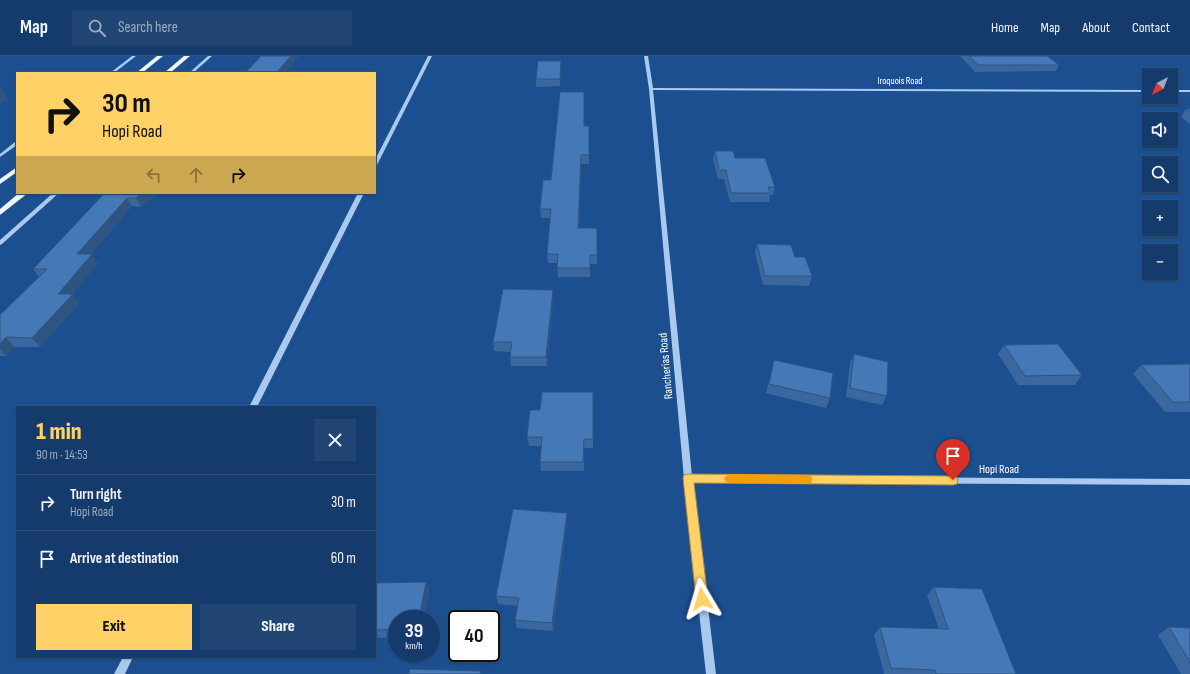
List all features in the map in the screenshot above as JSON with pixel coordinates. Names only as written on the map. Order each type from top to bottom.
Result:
[{"type":"main road","points":[[139,72],[160,56]]},
{"type":"main road","points":[[168,72],[187,56]]},
{"type":"main road","points":[[0,182],[16,170]]},
{"type":"main road","points":[[0,213],[23,194]]},
{"type":"street","points":[[113,72],[134,56]]},
{"type":"street","points":[[192,72],[210,56]]},
{"type":"street","points":[[376,162],[430,56]]},
{"type":"street","name":"Rancherias Road","points":[[646,56],[651,89],[688,478],[711,674]]},
{"type":"street","name":"Iroquois Road","points":[[651,89],[1142,91]]},
{"type":"street","points":[[1178,91],[1190,91]]},
{"type":"street","points":[[0,156],[16,144]]},
{"type":"street","points":[[0,243],[55,194]]},
{"type":"street","points":[[254,406],[360,194]]},
{"type":"street","name":"Hopi Road","points":[[688,478],[1190,482]]},
{"type":"street","points":[[119,674],[127,658]]},
{"type":"building","points":[[261,56],[291,56],[277,72],[246,72]]},
{"type":"building","points":[[969,56],[1047,56],[1059,65],[978,65]]},
{"type":"building","points":[[538,61],[561,61],[560,79],[536,79]]},
{"type":"building","points":[[560,92],[584,92],[584,126],[589,126],[589,155],[581,155],[578,228],[597,228],[597,255],[590,255],[590,268],[557,268],[558,254],[547,254],[551,209],[540,209],[543,180],[551,180]]},
{"type":"building","points":[[715,151],[733,151],[735,158],[765,158],[775,187],[768,187],[770,193],[731,193],[726,170],[719,170]]},
{"type":"building","points":[[141,194],[136,198],[127,198],[77,254],[92,254],[58,294],[73,294],[32,338],[6,337],[0,344],[0,315],[47,269],[33,269],[102,196],[100,195]]},
{"type":"building","points":[[757,244],[791,245],[795,257],[805,257],[812,276],[765,276]]},
{"type":"building","points":[[503,289],[553,290],[546,357],[510,357],[512,342],[493,342]]},
{"type":"building","points":[[1058,344],[1082,375],[1025,376],[1004,345]]},
{"type":"building","points":[[854,354],[888,362],[887,396],[850,388]]},
{"type":"building","points":[[774,360],[833,373],[830,398],[769,384]]},
{"type":"building","points":[[1190,364],[1190,402],[1173,402],[1141,365]]},
{"type":"building","points":[[542,392],[593,392],[593,439],[584,439],[583,462],[540,462],[542,437],[527,437],[530,410],[540,410]]},
{"type":"building","points":[[513,509],[567,513],[552,623],[515,620],[519,598],[496,596]]},
{"type":"building","points":[[426,582],[421,610],[388,610],[388,629],[376,630],[376,583]]},
{"type":"building","points":[[934,587],[982,589],[1016,674],[936,674],[935,670],[891,668],[880,627],[948,629]]},
{"type":"building","points":[[1169,627],[1190,628],[1190,662]]},
{"type":"building","points":[[410,669],[481,671],[480,674],[409,674]]},
{"type":"slow traffic","points":[[730,479],[807,479]]},
{"type":"route","points":[[702,599],[688,478],[953,480]]}]
